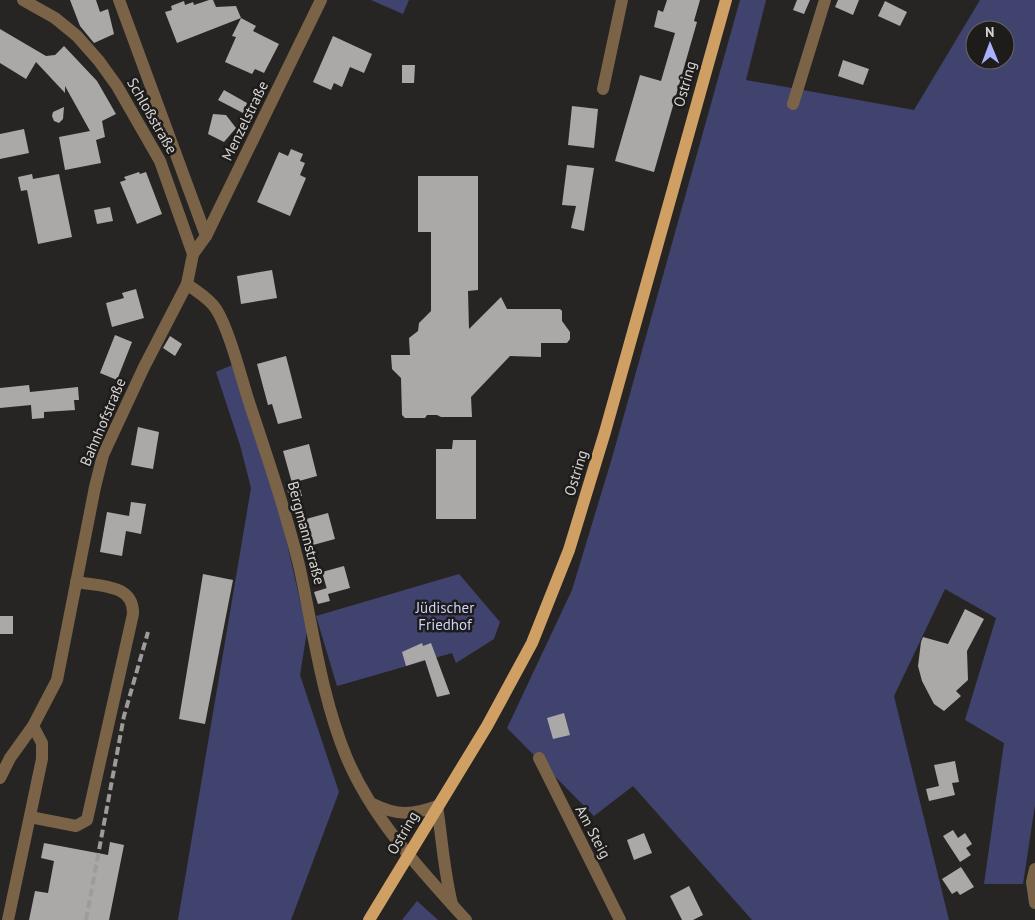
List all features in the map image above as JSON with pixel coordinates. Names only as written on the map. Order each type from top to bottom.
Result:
[{"type":"main road","name":"Ostring","points":[[369,920],[487,726],[532,643],[569,550],[605,432],[726,0]]},
{"type":"street","name":"Schloßstraße","points":[[23,0],[56,18],[77,36],[99,61],[117,86],[160,161],[193,254]]},
{"type":"street","points":[[119,0],[206,236]]},
{"type":"street","name":"Menzelstraße","points":[[193,254],[206,236],[321,0]]},
{"type":"street","points":[[603,88],[622,0]]},
{"type":"street","points":[[794,104],[825,0]]},
{"type":"street","points":[[187,284],[193,254]]},
{"type":"street","name":"Bahnhofstraße","points":[[0,778],[33,726],[56,680],[103,455],[144,367],[187,284]]},
{"type":"street","name":"Bergmannstraße","points":[[187,284],[206,297],[216,309],[236,363],[281,499],[298,564],[333,718],[347,757],[371,802],[409,855],[428,880],[466,920]]},
{"type":"street","points":[[30,818],[76,826],[87,820],[133,614],[133,603],[128,594],[119,590],[76,582]]},
{"type":"street","points":[[8,920],[42,758],[42,743],[33,726]]},
{"type":"street","name":"Am Steig","points":[[539,758],[620,920]]},
{"type":"street","points":[[371,802],[389,812],[405,814],[438,806],[446,877],[452,904]]},
{"type":"street","points":[[1035,869],[1032,893],[1035,903]]},
{"type":"green space","points":[[371,0],[409,0],[403,14]]},
{"type":"green space","points":[[740,0],[766,0],[746,80],[914,110],[965,25],[965,70],[1015,70],[1015,20],[968,20],[980,0],[1035,0],[1035,805],[1023,884],[984,884],[1004,743],[965,720],[996,618],[945,589],[894,696],[949,920],[752,920],[633,786],[594,816],[507,728],[572,590],[612,458]]},
{"type":"green space","points":[[232,365],[278,504],[307,631],[300,675],[339,792],[291,920],[178,920],[251,488],[240,445],[216,372]]},
{"type":"green space","name":"Jüdischer Friedhof","points":[[459,574],[500,622],[494,639],[456,663],[452,653],[337,686],[316,616]]},
{"type":"green space","points":[[417,901],[438,920],[402,920]]},
{"type":"building","points":[[70,0],[96,0],[100,12],[108,9],[114,34],[94,43],[80,26]]},
{"type":"building","points":[[213,0],[216,7],[236,6],[241,18],[177,43],[165,12],[172,10],[171,6],[184,1],[185,5],[193,2],[194,5]]},
{"type":"building","points":[[667,0],[700,0],[694,21],[697,22],[654,172],[615,161],[640,75],[661,81],[675,33],[654,27],[658,10],[663,12]]},
{"type":"building","points":[[797,0],[810,0],[804,14],[793,10]]},
{"type":"building","points":[[838,0],[859,0],[853,15],[835,7]]},
{"type":"building","points":[[885,1],[907,12],[900,26],[878,16]]},
{"type":"building","points":[[241,18],[256,26],[253,31],[279,44],[264,73],[255,69],[252,74],[225,62],[236,37],[232,36]]},
{"type":"building","points":[[0,29],[46,56],[55,55],[64,46],[97,81],[116,114],[102,121],[105,137],[96,140],[101,163],[65,170],[59,137],[90,131],[65,86],[65,93],[36,62],[26,79],[0,63]]},
{"type":"building","points":[[333,36],[372,54],[364,73],[350,67],[342,87],[334,83],[331,90],[313,82]]},
{"type":"building","points":[[843,60],[869,69],[863,85],[838,76]]},
{"type":"building","points":[[402,65],[415,65],[414,83],[402,83]]},
{"type":"building","points":[[224,90],[247,103],[243,113],[218,100]]},
{"type":"building","points":[[572,106],[598,109],[594,148],[568,145]]},
{"type":"building","points":[[64,107],[63,119],[59,123],[54,121],[53,112]]},
{"type":"building","points":[[213,114],[226,115],[236,128],[224,142],[208,134]]},
{"type":"building","points":[[24,129],[29,153],[0,159],[0,134]]},
{"type":"building","points":[[291,149],[303,154],[300,161],[305,163],[300,175],[306,178],[290,216],[257,202],[279,152],[288,156]]},
{"type":"building","points":[[567,165],[594,168],[584,231],[571,228],[576,206],[562,205]]},
{"type":"building","points":[[139,172],[140,174],[146,172],[162,214],[137,224],[120,182],[126,180],[124,177]]},
{"type":"building","points":[[32,174],[33,179],[59,174],[72,237],[38,244],[27,190],[21,191],[18,177]]},
{"type":"building","points":[[418,176],[478,176],[478,290],[468,291],[469,329],[501,297],[507,309],[560,309],[562,311],[562,321],[570,332],[570,339],[567,343],[541,343],[541,357],[510,356],[471,397],[472,417],[427,415],[425,418],[405,418],[402,415],[401,378],[392,369],[391,355],[410,355],[409,338],[418,331],[419,323],[431,311],[431,232],[418,232]]},
{"type":"building","points":[[110,207],[113,221],[97,224],[94,210]]},
{"type":"building","points":[[272,270],[277,298],[241,304],[237,276]]},
{"type":"building","points":[[136,289],[144,318],[112,327],[106,303],[124,298],[122,293]]},
{"type":"building","points":[[115,335],[132,342],[117,380],[100,373]]},
{"type":"building","points":[[170,336],[182,344],[175,356],[163,348]]},
{"type":"building","points":[[286,356],[302,418],[278,424],[272,404],[268,405],[257,364]]},
{"type":"building","points":[[29,385],[30,392],[78,387],[79,400],[74,400],[75,410],[44,412],[44,418],[32,419],[31,405],[0,408],[0,388]]},
{"type":"building","points":[[138,427],[159,432],[153,469],[131,465]]},
{"type":"building","points":[[453,440],[476,440],[476,519],[436,519],[436,449],[452,449]]},
{"type":"building","points":[[309,444],[317,476],[292,483],[283,451]]},
{"type":"building","points":[[299,485],[302,496],[290,499],[287,489]]},
{"type":"building","points":[[131,502],[146,504],[141,534],[126,531],[122,556],[100,552],[107,512],[129,516]]},
{"type":"building","points":[[328,513],[335,539],[313,545],[306,519]]},
{"type":"building","points":[[344,566],[350,588],[328,594],[330,601],[318,604],[314,592],[327,588],[322,572]]},
{"type":"building","points":[[203,574],[233,580],[205,724],[179,719]]},
{"type":"building","points":[[965,609],[984,619],[967,651],[968,680],[956,691],[961,696],[944,711],[934,704],[922,681],[918,666],[921,642],[923,637],[948,644]]},
{"type":"building","points":[[0,616],[13,616],[13,634],[0,634]]},
{"type":"building","points":[[422,643],[423,646],[431,643],[450,694],[437,697],[425,660],[406,666],[402,652]]},
{"type":"building","points":[[564,713],[570,735],[553,739],[547,718]]},
{"type":"building","points":[[955,761],[959,782],[952,783],[955,795],[929,801],[926,789],[939,786],[934,765]]},
{"type":"building","points":[[953,830],[958,838],[965,833],[972,844],[966,848],[971,855],[960,862],[943,836]]},
{"type":"building","points":[[644,833],[652,853],[634,860],[627,840]]},
{"type":"building","points":[[110,842],[124,845],[109,920],[29,920],[35,891],[48,893],[54,861],[41,858],[44,843],[108,855]]},
{"type":"building","points":[[961,867],[974,887],[960,895],[957,891],[952,894],[942,879]]},
{"type":"building","points":[[689,886],[703,915],[693,920],[682,920],[670,896]]},
{"type":"railway","points":[[86,920],[124,716],[148,632]]}]
